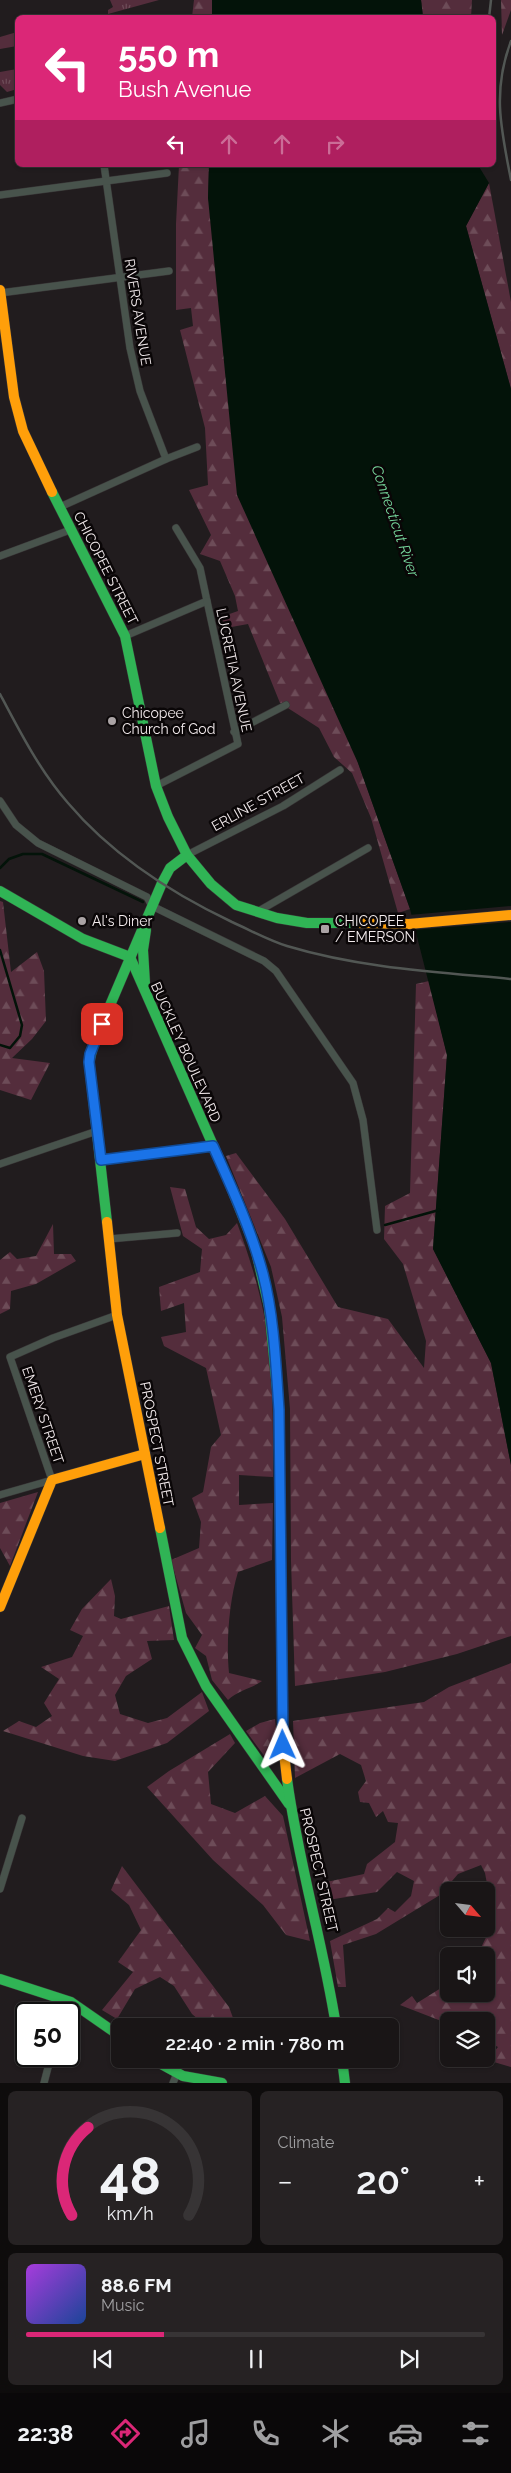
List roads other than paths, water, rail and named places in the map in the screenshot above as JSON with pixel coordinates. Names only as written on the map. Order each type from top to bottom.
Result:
[{"type":"main road","name":"CHICOPEE STREET","points":[[0,291],[14,396],[23,431],[70,530],[125,636],[156,786],[187,855],[225,898],[236,905],[277,918],[307,923],[409,924],[511,915]]},
{"type":"main road","name":"PROSPECT STREET","points":[[187,855],[170,868],[130,957],[90,1054],[117,1315],[176,1613],[187,1652],[206,1686],[291,1807],[328,1974],[335,2018]]},
{"type":"main road","points":[[0,891],[83,939],[130,957]]},
{"type":"main road","points":[[147,996],[143,950],[148,916]]},
{"type":"main road","name":"BUCKLEY BOULEVARD","points":[[130,957],[244,1219],[263,1276],[277,1370],[280,1459],[283,1745],[291,1807]]},
{"type":"main road","points":[[0,1607],[52,1480],[145,1454]]},
{"type":"main road","points":[[0,1979],[71,2002]]},
{"type":"main road","points":[[80,2008],[111,2030]]},
{"type":"main road","points":[[167,2068],[196,2080],[222,2083]]},
{"type":"main road","points":[[344,2068],[346,2083]]},
{"type":"street","points":[[0,103],[15,100]]},
{"type":"street","name":"RIVERS AVENUE","points":[[104,167],[130,348],[140,391],[166,459]]},
{"type":"street","points":[[0,195],[167,173]]},
{"type":"street","points":[[0,291],[169,270]]},
{"type":"street","points":[[60,507],[197,447]]},
{"type":"street","name":"LUCRETIA AVENUE","points":[[156,786],[238,744],[200,568],[176,528]]},
{"type":"street","points":[[0,556],[70,530]]},
{"type":"street","points":[[125,636],[207,601]]},
{"type":"street","points":[[234,732],[286,705]]},
{"type":"street","name":"ERLINE STREET","points":[[187,855],[283,806],[340,770]]},
{"type":"street","points":[[0,801],[2,811],[38,843],[147,897],[152,906],[264,961],[276,972],[353,1083],[359,1100],[377,1230]]},
{"type":"street","points":[[257,912],[368,848]]},
{"type":"street","points":[[0,1164],[97,1131]]},
{"type":"street","points":[[101,1160],[213,1146]]},
{"type":"street","points":[[109,1239],[177,1233]]},
{"type":"street","name":"EMERY STREET","points":[[52,1480],[10,1357],[117,1315]]},
{"type":"street","points":[[0,1495],[52,1480]]},
{"type":"street","points":[[0,1888],[22,1818]]},
{"type":"street","points":[[44,2083],[48,2067]]},
{"type":"street","points":[[173,2083],[176,2073]]},
{"type":"water","points":[[212,0],[421,0],[423,15],[212,15]]},
{"type":"water","name":"Connecticut River","points":[[209,167],[479,167],[489,183],[466,226],[511,389],[511,1465],[491,1363],[433,1249],[447,1055],[410,909],[358,763],[237,495],[208,198]]},
{"type":"waterway","points":[[0,868],[9,859],[23,854],[42,854],[143,902]]},
{"type":"waterway","points":[[0,950],[22,1025],[20,1036],[10,1048],[0,1045]]},
{"type":"waterway","points":[[385,1225],[439,1210]]},
{"type":"railway","points":[[489,15],[491,0]]},
{"type":"railway","points":[[511,41],[505,59],[500,94],[504,144],[511,180]]},
{"type":"railway","points":[[0,694],[39,764],[58,791],[85,822],[123,856],[165,885],[209,911],[266,938],[287,946],[315,953],[398,968],[511,979]]},
{"type":"place","name":"Chicopee Church of God","points":[[112,721]]},
{"type":"place","name":"Al's Diner","points":[[82,921]]},
{"type":"place","name":"CHICOPEE / EMERSON","points":[[325,929]]}]
